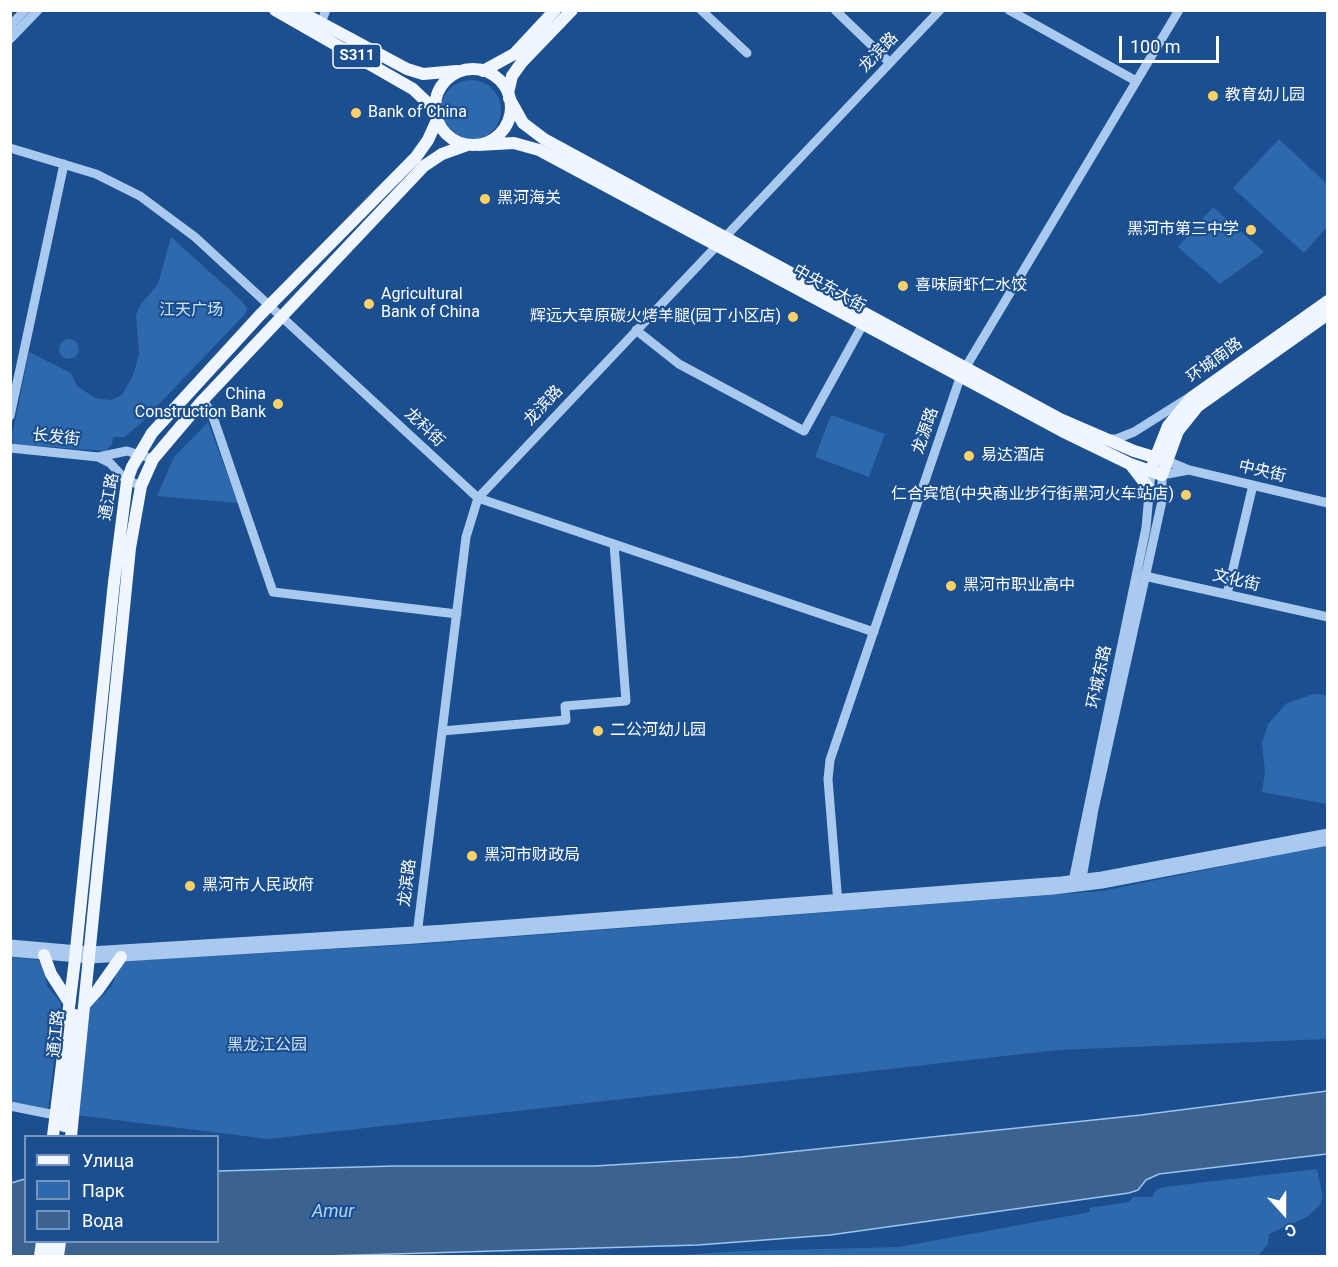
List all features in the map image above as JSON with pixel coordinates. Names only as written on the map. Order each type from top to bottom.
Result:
[{"type":"main road","name":"S311","points":[[275,10],[413,89],[436,115]]},
{"type":"main road","points":[[297,10],[406,69],[423,74],[464,70],[483,71],[498,79],[509,96]]},
{"type":"main road","points":[[483,71],[514,54],[555,10]]},
{"type":"main road","points":[[464,70],[454,74],[439,89],[436,115],[448,137],[472,145],[489,142],[504,128],[509,119],[512,76],[522,62],[572,10]]},
{"type":"main road","name":"中央东大街","points":[[509,96],[523,123],[534,133],[862,326],[1103,438],[1161,460]]},
{"type":"main road","name":"通江路","points":[[82,955],[127,481],[139,454],[152,433],[270,306],[416,157],[428,140],[436,115]]},
{"type":"main road","name":"中央东大街","points":[[472,145],[513,143],[539,150],[720,241],[963,372],[1062,431],[1130,464],[1156,473]]},
{"type":"main road","name":"通江路","points":[[61,1119],[130,548],[141,486],[153,459],[203,400],[424,166],[442,154],[472,145]]},
{"type":"main road","name":"环城南路","points":[[1156,473],[1177,412],[1210,383],[1328,301]]},
{"type":"main road","name":"环城南路","points":[[1161,460],[1178,431],[1198,406],[1328,314]]},
{"type":"main road","points":[[1130,464],[1151,492]]},
{"type":"main road","points":[[44,955],[51,975],[69,1002]]},
{"type":"main road","points":[[63,1135],[61,1119],[69,1002],[82,955]]},
{"type":"main road","points":[[54,1135],[61,1119],[85,1004],[82,955]]},
{"type":"main road","points":[[85,1004],[121,957]]},
{"type":"main road","points":[[61,1119],[70,1135]]},
{"type":"street","points":[[10,26],[25,10]]},
{"type":"street","points":[[10,39],[38,10]]},
{"type":"street","points":[[321,23],[326,10]]},
{"type":"street","points":[[701,10],[747,53]]},
{"type":"street","points":[[835,10],[890,63]]},
{"type":"street","name":"龙滨路","points":[[417,935],[466,537],[478,498],[940,10]]},
{"type":"street","points":[[1009,10],[1136,81]]},
{"type":"street","name":"龙源路","points":[[837,902],[828,779],[830,760],[963,372],[1179,10]]},
{"type":"street","name":"龙科街","points":[[10,148],[96,174],[140,196],[195,237],[478,498],[874,632]]},
{"type":"street","points":[[10,416],[64,164]]},
{"type":"street","points":[[636,330],[679,364],[804,431],[862,326]]},
{"type":"street","points":[[1103,438],[1116,439],[1134,432],[1210,383]]},
{"type":"street","points":[[203,400],[212,414],[273,591],[457,614]]},
{"type":"street","name":"长发街","points":[[10,448],[98,457],[127,451],[153,459]]},
{"type":"street","name":"长发街","points":[[98,457],[110,463],[127,481],[141,486]]},
{"type":"street","points":[[1161,460],[1189,470]]},
{"type":"street","points":[[1156,473],[1189,470]]},
{"type":"street","name":"中央街","points":[[1189,470],[1328,503]]},
{"type":"street","name":"环城东路","points":[[1141,576],[1151,492],[1156,473]]},
{"type":"street","name":"环城东路","points":[[1077,883],[1141,576],[1162,501],[1156,473]]},
{"type":"street","points":[[1227,594],[1253,485]]},
{"type":"street","points":[[442,731],[566,720],[565,706],[626,701],[614,544]]},
{"type":"street","name":"文化街","points":[[1141,576],[1328,617]]},
{"type":"street","points":[[1077,883],[1328,833]]},
{"type":"street","points":[[10,952],[121,957],[1077,883],[1328,841]]},
{"type":"street","points":[[10,944],[82,955],[417,935]]},
{"type":"street","points":[[10,1106],[61,1119]]},
{"type":"green space","points":[[471,80],[492,89],[501,110],[492,131],[471,140],[450,131],[441,110],[450,89]]},
{"type":"green space","points":[[1279,139],[1327,184],[1327,227],[1304,253],[1233,188]]},
{"type":"green space","points":[[1213,207],[1264,252],[1220,284],[1178,247]]},
{"type":"green space","name":"江天广场","points":[[171,237],[242,301],[247,308],[245,314],[140,424],[124,437],[113,437],[112,444],[106,451],[14,444],[12,437],[29,352],[71,373],[77,386],[95,398],[111,400],[122,395],[133,376],[139,354],[136,315],[141,304],[158,284]]},
{"type":"green space","points":[[69,339],[76,342],[79,349],[76,356],[69,359],[62,356],[59,349],[62,342]]},
{"type":"green space","points":[[831,415],[885,434],[869,477],[815,457]]},
{"type":"green space","points":[[208,422],[238,503],[157,496],[174,457]]},
{"type":"green space","points":[[1314,694],[1327,695],[1327,804],[1262,792],[1265,772],[1262,743],[1268,724],[1287,703]]},
{"type":"green space","name":"黑龙江公园","points":[[1327,845],[1327,1039],[1058,1050],[268,1139],[76,1115],[89,1005],[112,986],[118,967],[126,961],[421,944],[1102,891]]},
{"type":"green space","points":[[11,957],[38,960],[43,967],[47,986],[61,1003],[48,1110],[11,1102]]},
{"type":"green space","points":[[1317,1169],[1323,1197],[1320,1205],[1307,1217],[1269,1234],[1268,1244],[1258,1256],[665,1256],[742,1251],[899,1247],[1090,1212],[1089,1208],[1129,1202],[1133,1197],[1152,1197],[1156,1190],[1164,1187]]},
{"type":"water","name":"Amur","points":[[1327,1091],[1327,1154],[1159,1174],[1146,1180],[1138,1190],[1129,1193],[830,1235],[698,1245],[325,1256],[11,1256],[11,1183],[24,1179],[24,1243],[219,1243],[219,1171],[394,1166],[595,1166],[741,1157],[1141,1115]]},
{"type":"place","name":"教育幼儿园","points":[[1213,96]]},
{"type":"place","name":"Bank of China","points":[[356,113]]},
{"type":"place","name":"黑河海关","points":[[485,199]]},
{"type":"place","name":"黑河市第三中学","points":[[1251,230]]},
{"type":"place","name":"喜味厨虾仁水饺","points":[[903,286]]},
{"type":"place","name":"Agricultural Bank of China","points":[[369,304]]},
{"type":"place","name":"辉远大草原碳火烤羊腿(园丁小区店)","points":[[793,317]]},
{"type":"place","name":"China Construction Bank","points":[[278,404]]},
{"type":"place","name":"易达酒店","points":[[969,456]]},
{"type":"place","name":"仁合宾馆(中央商业步行街黑河火车站店)","points":[[1186,495]]},
{"type":"place","name":"黑河市职业高中","points":[[951,586]]},
{"type":"place","name":"二公河幼儿园","points":[[598,731]]},
{"type":"place","name":"黑河市财政局","points":[[472,856]]},
{"type":"place","name":"黑河市人民政府","points":[[190,886]]}]
